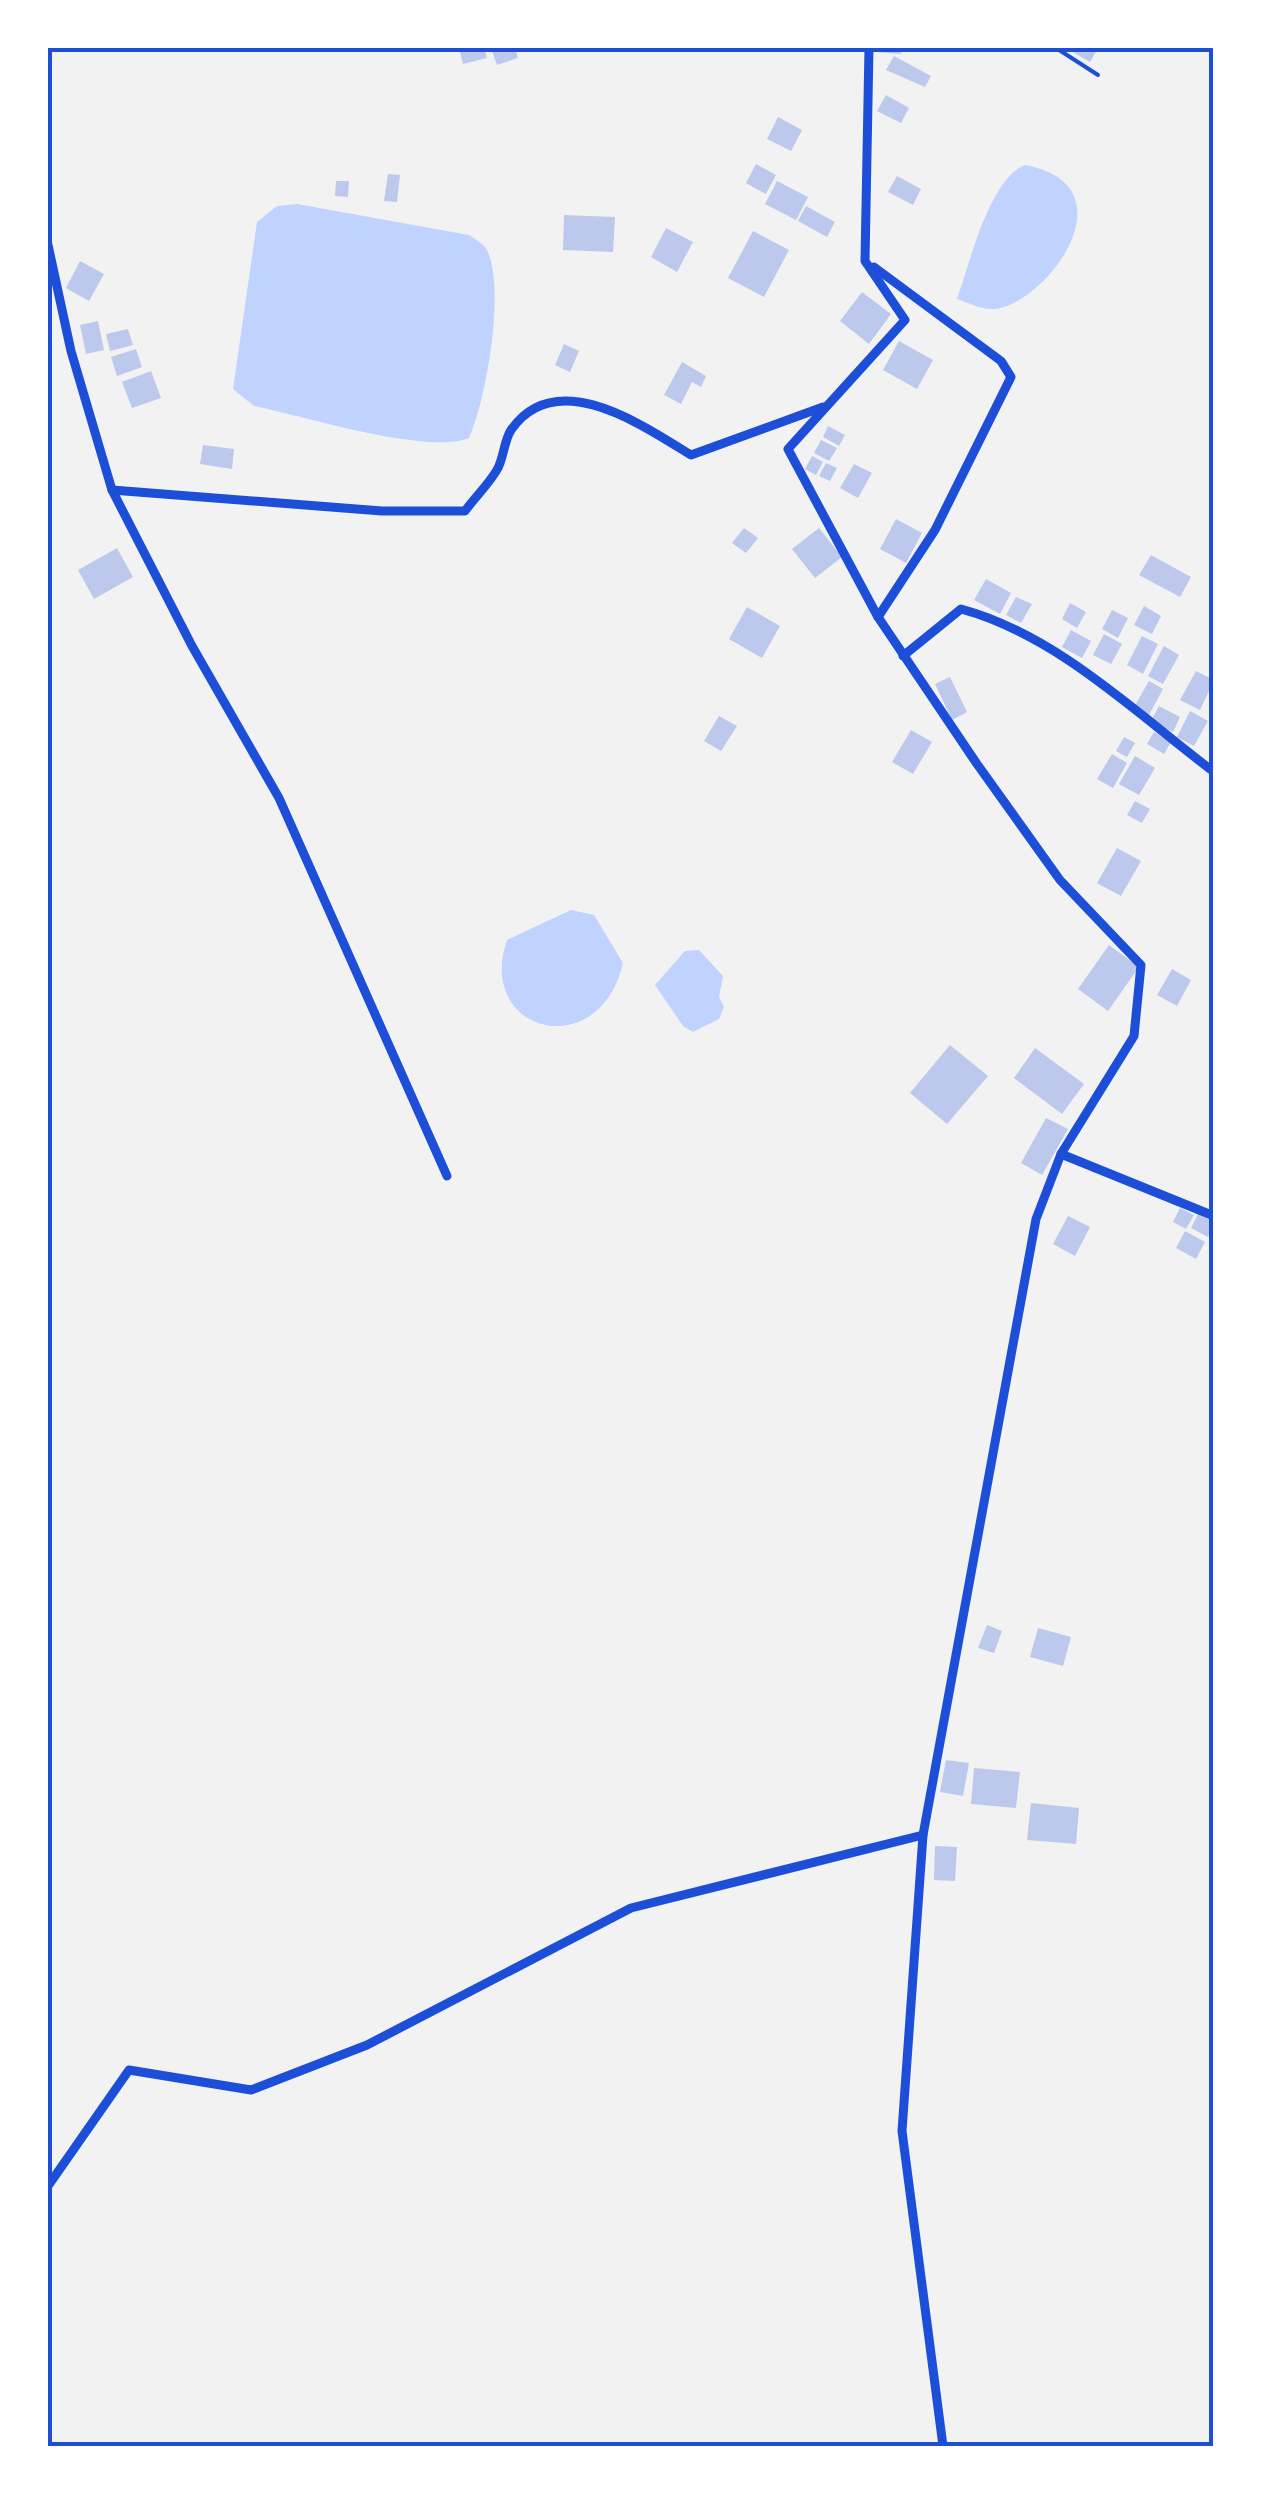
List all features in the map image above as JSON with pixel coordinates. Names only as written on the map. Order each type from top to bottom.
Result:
[{"type":"street","points":[[869,48],[865,261],[904,320],[788,449],[903,656],[1060,880],[1141,965],[1134,1036],[1062,1154],[1036,1219],[923,1835],[902,2130],[943,2446]]},
{"type":"street","points":[[48,245],[70,351],[112,490],[192,646],[279,798],[448,1176]]},
{"type":"street","points":[[865,261],[1001,361],[1011,378],[934,530],[878,617]]},
{"type":"street","points":[[112,490],[382,511],[465,511],[498,468],[511,430],[546,402],[577,399],[647,428],[691,455],[826,406]]},
{"type":"street","points":[[903,656],[962,609],[993,618],[1049,647],[1214,772]]},
{"type":"street","points":[[1062,1154],[1214,1216]]},
{"type":"street","points":[[48,2186],[129,2070],[251,2090],[367,2045],[631,1908],[923,1835]]},
{"type":"path","points":[[1056,48],[1098,75]]},
{"type":"water","points":[[1025,165],[1057,177],[1073,195],[1077,218],[1071,242],[1057,266],[1016,302],[990,309],[957,299],[991,204],[1012,173]]},
{"type":"water","points":[[297,204],[469,235],[486,248],[495,291],[492,344],[482,398],[469,438],[424,442],[364,432],[254,406],[233,389],[257,222],[277,206]]},
{"type":"water","points":[[571,910],[594,915],[623,963],[610,995],[590,1016],[567,1025],[544,1025],[523,1015],[508,997],[502,972],[507,940]]},
{"type":"water","points":[[699,950],[723,976],[719,997],[724,1007],[719,1019],[693,1032],[683,1026],[655,985],[685,951]]},
{"type":"building","points":[[459,48],[484,48],[487,58],[463,64]]},
{"type":"building","points":[[491,48],[515,48],[518,58],[497,65]]},
{"type":"building","points":[[876,48],[902,48],[901,54],[875,52]]},
{"type":"building","points":[[1098,48],[1090,62],[1071,51]]},
{"type":"building","points":[[894,56],[931,76],[925,87],[886,70]]},
{"type":"building","points":[[886,95],[909,108],[901,123],[877,111]]},
{"type":"building","points":[[778,117],[802,130],[791,151],[767,139]]},
{"type":"building","points":[[756,164],[776,175],[766,194],[746,183]]},
{"type":"building","points":[[388,174],[400,175],[397,202],[384,201]]},
{"type":"building","points":[[897,176],[921,189],[913,205],[888,192]]},
{"type":"building","points":[[336,181],[349,181],[348,197],[335,196]]},
{"type":"building","points":[[777,181],[808,197],[796,220],[765,204]]},
{"type":"building","points":[[806,206],[835,222],[827,237],[798,221]]},
{"type":"building","points":[[564,215],[615,217],[613,252],[563,250]]},
{"type":"building","points":[[666,228],[693,242],[677,272],[651,257]]},
{"type":"building","points":[[753,231],[789,250],[764,297],[728,278]]},
{"type":"building","points":[[80,261],[104,274],[89,301],[66,288]]},
{"type":"building","points":[[862,292],[891,314],[869,344],[840,321]]},
{"type":"building","points":[[98,321],[104,350],[86,354],[80,325]]},
{"type":"building","points":[[128,329],[133,345],[110,351],[106,334]]},
{"type":"building","points":[[899,341],[933,360],[917,389],[883,370]]},
{"type":"building","points":[[564,344],[579,351],[570,372],[555,365]]},
{"type":"building","points":[[136,349],[142,367],[117,376],[111,357]]},
{"type":"building","points":[[682,362],[706,376],[701,387],[692,382],[681,404],[664,395]]},
{"type":"building","points":[[151,371],[161,398],[132,408],[122,382]]},
{"type":"building","points":[[828,426],[845,435],[839,446],[823,437]]},
{"type":"building","points":[[821,440],[837,448],[829,461],[814,453]]},
{"type":"building","points":[[203,445],[234,449],[232,469],[200,464]]},
{"type":"building","points":[[812,456],[823,462],[816,475],[805,469]]},
{"type":"building","points":[[826,463],[837,468],[830,481],[819,476]]},
{"type":"building","points":[[854,464],[872,473],[858,498],[840,488]]},
{"type":"building","points":[[896,519],[922,533],[906,563],[880,549]]},
{"type":"building","points":[[744,528],[758,538],[746,553],[732,543]]},
{"type":"building","points":[[819,528],[842,557],[815,578],[792,549]]},
{"type":"building","points":[[117,548],[133,577],[94,599],[78,570]]},
{"type":"building","points":[[1151,555],[1191,577],[1180,597],[1139,575]]},
{"type":"building","points":[[986,579],[1011,593],[1000,614],[974,600]]},
{"type":"building","points":[[1016,597],[1032,604],[1021,623],[1006,615]]},
{"type":"building","points":[[1070,603],[1086,612],[1077,628],[1062,619]]},
{"type":"building","points":[[1144,606],[1161,616],[1152,634],[1134,625]]},
{"type":"building","points":[[747,607],[780,626],[762,658],[729,639]]},
{"type":"building","points":[[1112,610],[1128,618],[1118,638],[1102,629]]},
{"type":"building","points":[[1071,630],[1091,641],[1082,658],[1062,647]]},
{"type":"building","points":[[1104,634],[1122,644],[1111,664],[1093,655]]},
{"type":"building","points":[[1142,636],[1158,644],[1143,674],[1127,665]]},
{"type":"building","points":[[1164,646],[1179,655],[1163,684],[1148,676]]},
{"type":"building","points":[[1196,671],[1214,680],[1200,710],[1180,700]]},
{"type":"building","points":[[950,677],[967,712],[952,720],[935,684]]},
{"type":"building","points":[[1149,681],[1163,689],[1149,715],[1134,707]]},
{"type":"building","points":[[1159,706],[1180,717],[1173,732],[1151,721]]},
{"type":"building","points":[[1190,711],[1208,721],[1194,746],[1177,737]]},
{"type":"building","points":[[719,716],[737,726],[721,751],[704,741]]},
{"type":"building","points":[[911,730],[932,742],[913,774],[892,762]]},
{"type":"building","points":[[1154,732],[1171,742],[1164,754],[1147,744]]},
{"type":"building","points":[[1124,737],[1135,743],[1127,757],[1116,751]]},
{"type":"building","points":[[1112,754],[1127,763],[1113,788],[1097,779]]},
{"type":"building","points":[[1135,756],[1155,768],[1139,795],[1119,784]]},
{"type":"building","points":[[1135,801],[1150,809],[1142,823],[1127,815]]},
{"type":"building","points":[[1117,848],[1141,861],[1121,896],[1097,883]]},
{"type":"building","points":[[1109,945],[1139,967],[1108,1011],[1078,989]]},
{"type":"building","points":[[1172,969],[1191,980],[1177,1006],[1157,995]]},
{"type":"building","points":[[950,1045],[988,1076],[947,1124],[910,1093]]},
{"type":"building","points":[[1035,1048],[1084,1084],[1062,1114],[1014,1078]]},
{"type":"building","points":[[1046,1118],[1068,1129],[1042,1175],[1021,1163]]},
{"type":"building","points":[[1180,1208],[1194,1215],[1186,1229],[1173,1222]]},
{"type":"building","points":[[1198,1214],[1214,1222],[1208,1237],[1191,1228]]},
{"type":"building","points":[[1068,1216],[1090,1227],[1075,1256],[1053,1244]]},
{"type":"building","points":[[1185,1231],[1205,1242],[1196,1259],[1176,1248]]},
{"type":"building","points":[[987,1625],[1002,1631],[994,1653],[978,1648]]},
{"type":"building","points":[[1038,1628],[1071,1637],[1063,1666],[1030,1657]]},
{"type":"building","points":[[946,1760],[969,1763],[963,1796],[940,1792]]},
{"type":"building","points":[[974,1768],[1020,1772],[1016,1808],[971,1804]]},
{"type":"building","points":[[1031,1803],[1079,1808],[1076,1844],[1027,1840]]},
{"type":"building","points":[[935,1846],[957,1847],[955,1881],[934,1880]]}]
